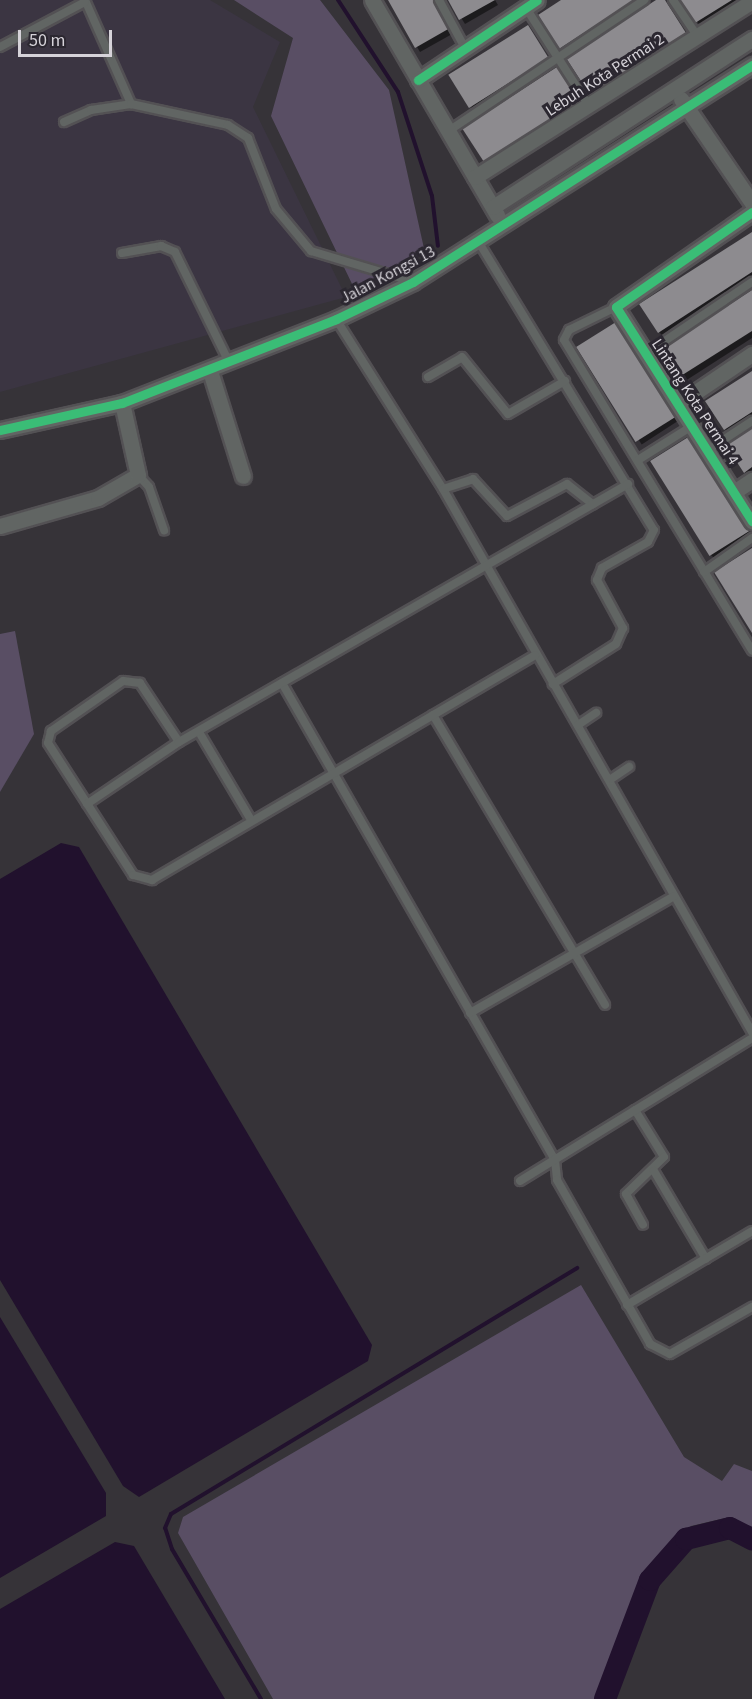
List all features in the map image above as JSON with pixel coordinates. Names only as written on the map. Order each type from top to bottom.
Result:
[{"type":"street","points":[[372,0],[450,130],[503,226]]},
{"type":"street","name":"Lebuh Kota Permai 2","points":[[476,177],[589,108],[752,1]]},
{"type":"street","points":[[418,80],[523,5]]},
{"type":"street","points":[[493,207],[752,39]]},
{"type":"street","name":"Jalan Kongsi 13","points":[[0,430],[122,403],[210,371],[336,319],[413,282],[752,65]]},
{"type":"street","points":[[673,90],[752,203]]},
{"type":"street","points":[[619,304],[752,212]]},
{"type":"street","name":"Lintang Kota Permai 4","points":[[619,304],[752,521]]},
{"type":"street","points":[[681,402],[752,354]]},
{"type":"street","points":[[210,371],[243,476]]},
{"type":"street","points":[[0,526],[98,498],[138,475],[122,403]]},
{"type":"street","points":[[734,492],[752,480]]},
{"type":"lane","points":[[439,0],[465,48]]},
{"type":"lane","points":[[450,130],[644,0]]},
{"type":"lane","points":[[673,0],[698,37]]},
{"type":"lane","points":[[0,47],[85,1],[131,104]]},
{"type":"lane","points":[[523,5],[589,108]]},
{"type":"lane","points":[[64,122],[91,110],[131,104],[228,125],[248,138],[276,209],[311,251],[413,282]]},
{"type":"lane","points":[[478,242],[628,484],[654,530],[648,542],[602,568],[597,580],[623,628],[616,644],[553,684]]},
{"type":"lane","points":[[122,253],[161,246],[175,252],[230,363]]},
{"type":"lane","points":[[647,353],[752,282]]},
{"type":"lane","points":[[619,304],[569,330],[564,340],[752,651]]},
{"type":"lane","points":[[336,319],[442,489],[535,655],[611,779],[674,896],[752,1032]]},
{"type":"lane","points":[[428,377],[462,357],[508,414],[565,381]]},
{"type":"lane","points":[[708,450],[752,420]]},
{"type":"lane","points":[[638,460],[693,425]]},
{"type":"lane","points":[[138,475],[149,487],[164,530]]},
{"type":"lane","points":[[442,489],[473,479],[507,516],[567,484],[593,504]]},
{"type":"lane","points":[[87,804],[179,742],[485,564],[628,484]]},
{"type":"lane","points":[[704,572],[752,538]]},
{"type":"lane","points":[[179,742],[140,683],[123,681],[51,731],[48,742],[133,875],[152,880],[535,655]]},
{"type":"lane","points":[[282,683],[555,1160],[557,1180],[650,1344],[670,1354],[752,1307]]},
{"type":"lane","points":[[578,725],[596,713]]},
{"type":"lane","points":[[433,715],[605,1005]]},
{"type":"lane","points":[[199,732],[251,820]]},
{"type":"lane","points":[[611,779],[629,767]]},
{"type":"lane","points":[[470,1013],[674,896]]},
{"type":"lane","points":[[520,1181],[752,1038]]},
{"type":"lane","points":[[635,1110],[664,1157],[654,1171],[626,1194],[643,1225]]},
{"type":"lane","points":[[654,1171],[706,1259]]},
{"type":"lane","points":[[627,1305],[752,1231]]},
{"type":"shaded area","points":[[0,0],[210,0],[280,42],[253,107],[346,297],[0,392]]},
{"type":"shaded area","points":[[234,0],[320,0],[389,90],[425,253],[354,288],[271,116],[293,38]]},
{"type":"shaded area","points":[[15,631],[34,734],[0,792],[0,634]]},
{"type":"shaded area","points":[[61,843],[79,847],[372,1345],[368,1361],[139,1497],[123,1486],[0,1280],[0,879]]},
{"type":"shaded area","points":[[581,1285],[684,1457],[722,1481],[734,1464],[752,1471],[752,1527],[725,1518],[691,1526],[664,1552],[635,1595],[604,1699],[273,1699],[178,1533],[183,1517]]},
{"type":"shaded area","points":[[0,1317],[106,1493],[106,1516],[0,1578]]},
{"type":"shaded area","points":[[115,1542],[134,1546],[225,1699],[0,1699],[0,1609]]},
{"type":"building","points":[[388,0],[434,0],[450,28],[415,48]]},
{"type":"building","points":[[448,0],[495,0],[459,20]]},
{"type":"building","points":[[561,0],[635,0],[559,49],[538,15]]},
{"type":"building","points":[[656,0],[665,0],[686,33],[590,95],[566,58]]},
{"type":"building","points":[[680,0],[732,0],[695,23]]},
{"type":"building","points":[[528,25],[549,58],[469,108],[448,75]]},
{"type":"building","points":[[557,67],[579,101],[484,162],[462,129]]},
{"type":"building","points":[[752,232],[752,272],[658,333],[639,304]]},
{"type":"building","points":[[752,290],[752,331],[676,379],[657,351]]},
{"type":"building","points":[[616,322],[675,417],[635,442],[576,347]]},
{"type":"building","points":[[752,371],[752,412],[724,430],[705,401]]},
{"type":"building","points":[[752,426],[752,467],[744,473],[725,444]]},
{"type":"building","points":[[690,436],[749,531],[709,556],[650,461]]},
{"type":"building","points":[[752,548],[752,633],[714,572]]},
{"type":"waterway","points":[[338,0],[398,92],[432,196],[438,246]]},
{"type":"waterway","points":[[261,1699],[172,1549],[165,1528],[171,1514],[577,1268]]},
{"type":"waterway","points":[[605,1699],[650,1580],[686,1539],[730,1528],[752,1539]]},
{"type":"cycle path","points":[[418,80],[537,0]]},
{"type":"cycle path","points":[[0,430],[122,403],[336,319],[413,282],[752,65]]},
{"type":"cycle path","points":[[752,212],[616,307],[752,521]]}]
